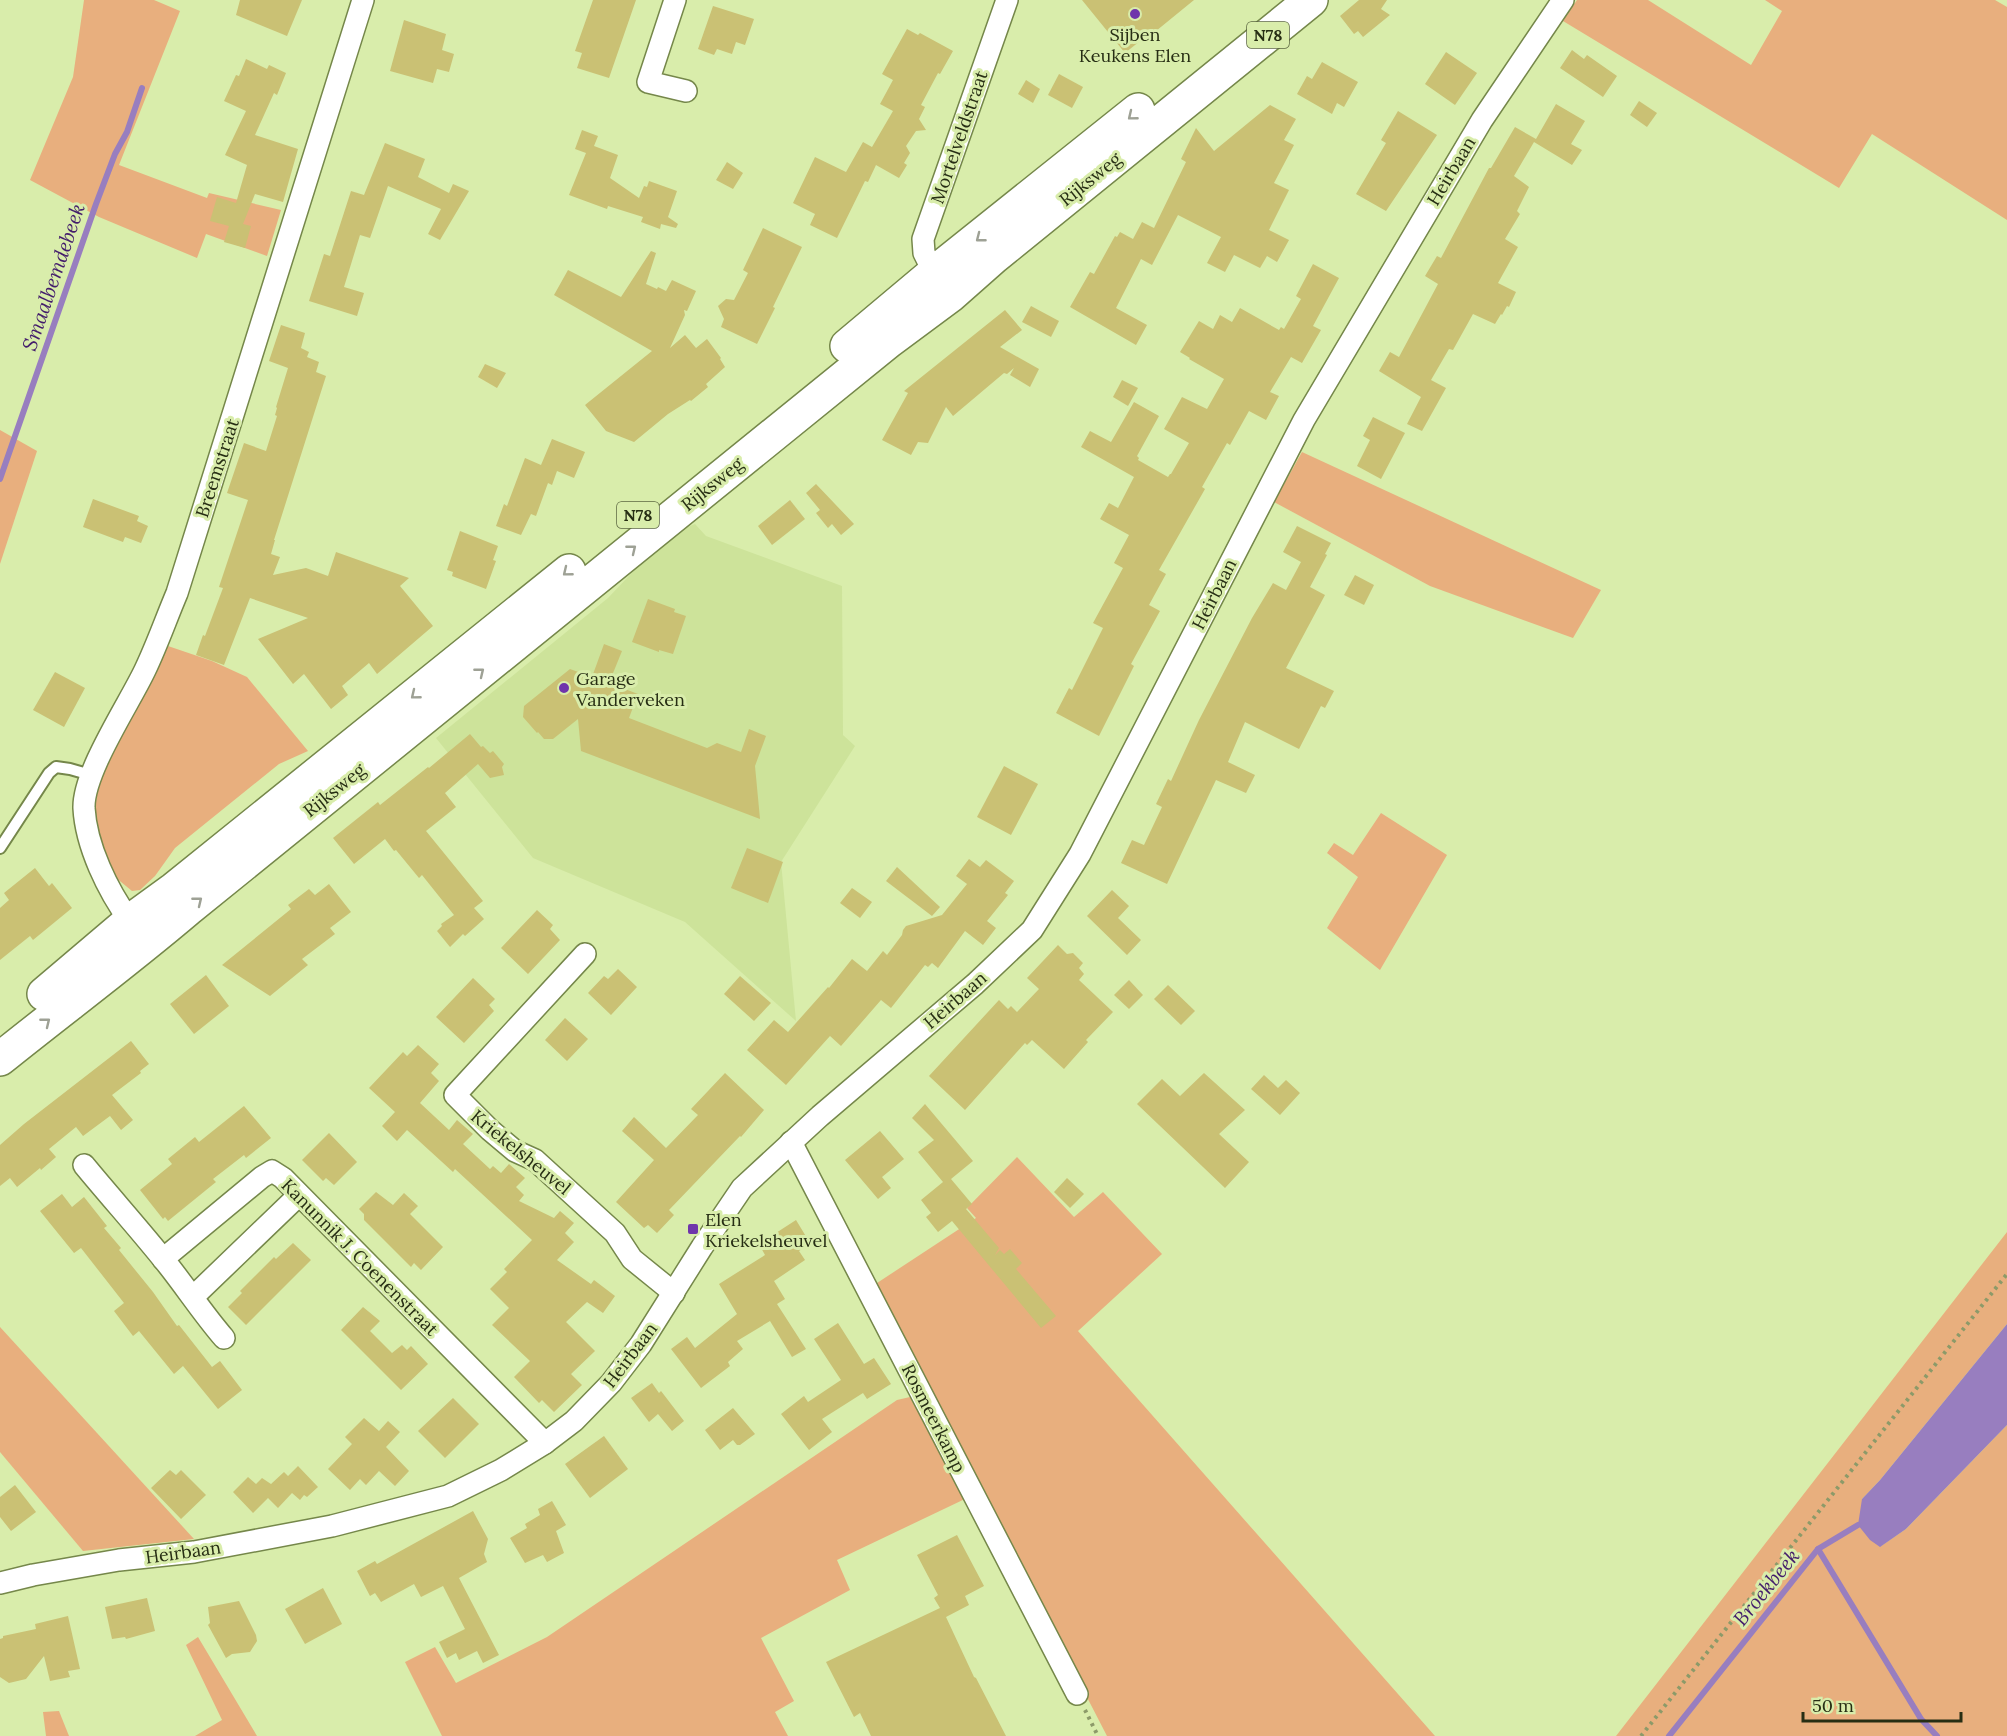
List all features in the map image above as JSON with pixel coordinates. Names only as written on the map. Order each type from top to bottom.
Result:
[{"type":"main road","name":"Rijksweg","points":[[0,1030],[130,921],[174,889],[825,364],[934,273],[1275,0]]},
{"type":"main road","name":"Rijksweg","points":[[0,1059],[82,992],[150,942],[196,902],[852,371],[951,295],[1003,250],[1311,0]]},
{"type":"street","name":"Breemstraat","points":[[130,921],[117,903],[104,876],[89,835],[84,806],[91,775],[145,670],[177,593],[363,0]]},
{"type":"street","points":[[675,0],[648,82],[686,91]]},
{"type":"street","name":"Mortelveldstraat","points":[[934,273],[924,253],[923,239],[1007,0]]},
{"type":"street","name":"Heirbaan","points":[[0,1583],[119,1560],[194,1551],[332,1526],[448,1496],[501,1470],[545,1443],[574,1421],[611,1383],[641,1344],[742,1188],[791,1142],[975,984],[1032,930],[1080,854],[1304,420],[1482,120],[1563,0]]},
{"type":"street","name":"Kriekelsheuvel","points":[[585,954],[455,1095],[515,1151],[535,1160],[615,1233],[632,1259],[674,1293]]},
{"type":"street","name":"Rosmeerkamp","points":[[791,1142],[1077,1694]]},
{"type":"street","points":[[84,1166],[163,1259],[193,1297],[203,1314],[224,1338]]},
{"type":"street","name":"Kanunnik J. Coenenstraat","points":[[163,1259],[272,1171],[283,1178],[545,1443]]},
{"type":"street","name":"Kanunnik J. Coenenstraat","points":[[193,1297],[299,1195]]},
{"type":"lane","points":[[0,848],[56,767],[91,775]]},
{"type":"path","points":[[1641,1736],[2007,1274]]},
{"type":"path","points":[[1077,1694],[1098,1736]]},
{"type":"shaded area","points":[[84,0],[154,0],[180,11],[119,165],[207,198],[209,193],[281,210],[267,256],[206,234],[197,258],[99,217],[30,180],[73,77]]},
{"type":"shaded area","points":[[1577,0],[1648,0],[1751,65],[1782,11],[1765,0],[1995,0],[2007,7],[2007,220],[1872,134],[1839,188],[1563,21]]},
{"type":"shaded area","points":[[0,430],[37,451],[0,564]]},
{"type":"shaded area","points":[[1302,452],[1601,590],[1573,638],[1430,586],[1274,502]]},
{"type":"shaded area","points":[[695,524],[706,536],[842,586],[843,735],[855,746],[781,862],[796,1021],[685,922],[533,858],[436,738],[608,598],[645,559],[683,529]]},
{"type":"shaded area","points":[[168,646],[212,661],[247,677],[308,751],[279,764],[175,848],[155,876],[140,890],[132,891],[115,877],[105,861],[94,818],[99,779]]},
{"type":"shaded area","points":[[1381,813],[1447,855],[1380,970],[1327,928],[1358,877],[1327,853],[1334,843],[1353,855]]},
{"type":"shaded area","points":[[1017,1157],[1074,1217],[1103,1192],[1162,1254],[1078,1331],[1435,1736],[1107,1736],[874,1285],[976,1218],[967,1208]]},
{"type":"shaded area","points":[[2007,1232],[2007,1324],[1862,1499],[1881,1546],[1906,1529],[2007,1425],[2007,1736],[1616,1736]]},
{"type":"shaded area","points":[[2007,1324],[2007,1425],[1906,1529],[1880,1547],[1870,1540],[1858,1525],[1862,1499]]},
{"type":"shaded area","points":[[0,1327],[194,1539],[83,1551],[0,1452]]},
{"type":"shaded area","points":[[910,1397],[967,1498],[837,1560],[850,1590],[761,1638],[794,1701],[775,1712],[788,1736],[442,1736],[405,1662],[435,1647],[456,1683],[547,1637],[897,1400]]},
{"type":"shaded area","points":[[198,1637],[257,1736],[195,1736],[222,1720],[186,1645]]},
{"type":"shaded area","points":[[59,1711],[69,1736],[46,1736],[43,1712]]},
{"type":"building","points":[[240,0],[302,0],[287,36],[236,15]]},
{"type":"building","points":[[593,0],[636,0],[609,78],[577,68],[582,53],[575,51]]},
{"type":"building","name":"Sijben Keukens Elen","points":[[1082,0],[1194,0],[1125,53]]},
{"type":"building","points":[[1359,0],[1387,0],[1381,9],[1390,15],[1363,37],[1358,31],[1354,34],[1340,16]]},
{"type":"building","points":[[713,6],[754,19],[745,45],[736,42],[732,54],[717,49],[714,55],[698,49]]},
{"type":"building","points":[[404,20],[446,34],[442,50],[454,54],[449,72],[437,69],[433,83],[390,71]]},
{"type":"building","points":[[907,29],[918,35],[920,33],[953,51],[921,105],[925,107],[919,119],[926,130],[916,131],[906,146],[910,153],[904,163],[907,165],[899,178],[876,165],[868,182],[865,181],[837,238],[810,225],[815,214],[793,203],[815,157],[846,172],[863,142],[872,147],[893,111],[880,104],[893,80],[882,74]]},
{"type":"building","points":[[1572,50],[1584,59],[1587,55],[1617,76],[1603,97],[1560,68]]},
{"type":"building","points":[[1446,52],[1477,73],[1455,105],[1425,84]]},
{"type":"building","points":[[246,59],[267,69],[269,65],[286,73],[255,135],[298,149],[283,202],[255,194],[243,224],[251,226],[245,248],[224,242],[229,226],[210,221],[217,197],[236,203],[247,165],[225,155],[246,111],[224,101]]},
{"type":"building","points":[[1322,62],[1358,82],[1344,107],[1337,103],[1332,114],[1297,94],[1307,76],[1312,79]]},
{"type":"building","points":[[1059,74],[1083,87],[1072,108],[1048,95]]},
{"type":"building","points":[[1026,80],[1040,89],[1033,103],[1018,94]]},
{"type":"building","points":[[1639,101],[1657,113],[1647,127],[1630,115]]},
{"type":"building","points":[[1556,104],[1585,121],[1571,144],[1582,150],[1572,165],[1534,142],[1514,176],[1529,187],[1517,211],[1520,214],[1505,239],[1518,247],[1498,283],[1516,292],[1509,307],[1507,306],[1495,324],[1473,314],[1453,350],[1449,349],[1431,380],[1446,388],[1422,431],[1407,424],[1421,397],[1379,371],[1390,352],[1399,357],[1438,284],[1425,276],[1437,256],[1441,258],[1489,168],[1515,127],[1536,139]]},
{"type":"building","points":[[1270,105],[1296,119],[1284,140],[1294,145],[1274,183],[1289,190],[1269,230],[1289,240],[1277,262],[1267,256],[1260,268],[1234,255],[1225,272],[1207,263],[1221,237],[1178,215],[1152,265],[1141,259],[1116,308],[1147,325],[1136,345],[1070,307],[1090,272],[1094,274],[1115,236],[1117,237],[1120,232],[1133,239],[1142,222],[1154,228],[1186,162],[1181,159],[1196,128],[1214,151]]},
{"type":"building","points":[[1398,111],[1437,135],[1386,211],[1356,194],[1386,143],[1381,140]]},
{"type":"building","points":[[582,130],[598,136],[594,146],[618,155],[610,178],[639,198],[649,181],[677,191],[668,217],[678,224],[676,228],[661,224],[660,229],[641,222],[643,217],[608,206],[607,209],[569,195],[586,153],[575,149]]},
{"type":"building","points":[[385,143],[425,159],[418,177],[449,193],[453,184],[469,191],[440,240],[428,234],[441,209],[388,186],[370,238],[360,235],[344,287],[364,293],[357,316],[309,301],[324,254],[330,256],[351,191],[364,195]]},
{"type":"building","points":[[727,162],[743,173],[733,189],[716,180]]},
{"type":"building","points":[[763,228],[802,247],[757,344],[721,327],[724,319],[718,306],[726,299],[734,300],[748,273],[743,270]]},
{"type":"building","points":[[651,251],[656,253],[646,284],[666,291],[672,280],[696,291],[687,311],[684,310],[685,315],[670,348],[685,335],[696,348],[707,339],[725,367],[706,384],[708,387],[691,401],[668,414],[634,442],[606,431],[585,405],[652,351],[554,295],[568,270],[621,297]]},
{"type":"building","points":[[1313,264],[1339,278],[1313,326],[1321,330],[1302,363],[1291,357],[1270,392],[1279,396],[1266,420],[1249,411],[1230,445],[1227,443],[1202,487],[1205,489],[1159,570],[1166,574],[1149,605],[1160,611],[1131,664],[1134,666],[1099,736],[1056,713],[1069,688],[1072,690],[1103,628],[1093,623],[1123,568],[1114,563],[1129,535],[1100,519],[1109,503],[1118,508],[1134,477],[1081,447],[1090,431],[1111,442],[1134,402],[1159,416],[1137,456],[1138,460],[1168,477],[1189,443],[1164,429],[1182,397],[1207,409],[1224,379],[1180,352],[1199,321],[1213,329],[1220,315],[1232,322],[1240,308],[1279,330],[1281,327],[1284,329],[1301,299],[1296,296]]},
{"type":"building","points":[[1031,306],[1059,321],[1051,337],[1022,322]]},
{"type":"building","points":[[1005,310],[1022,330],[1000,347],[1039,369],[1030,387],[1010,375],[1014,368],[1007,374],[1004,373],[953,416],[946,407],[928,443],[918,442],[911,455],[882,440],[908,393],[904,391]]},
{"type":"building","points":[[281,325],[305,333],[301,348],[309,352],[307,357],[319,362],[316,372],[326,376],[274,540],[271,554],[280,557],[273,575],[306,568],[328,576],[336,552],[409,578],[400,586],[433,626],[377,674],[369,663],[342,686],[348,695],[331,709],[304,674],[293,684],[258,639],[308,618],[250,598],[224,665],[196,655],[223,588],[219,587],[248,500],[227,493],[244,443],[266,451],[277,416],[275,415],[276,407],[288,368],[269,361]]},
{"type":"building","points":[[485,364],[506,373],[497,388],[478,377]]},
{"type":"building","points":[[1122,380],[1138,388],[1128,406],[1113,397]]},
{"type":"building","points":[[1373,417],[1405,433],[1381,479],[1357,466],[1370,440],[1363,436]]},
{"type":"building","points":[[552,439],[585,452],[574,478],[557,471],[552,485],[548,483],[536,516],[531,514],[521,535],[496,526],[504,504],[507,506],[525,458],[541,465]]},
{"type":"building","points":[[816,484],[854,524],[841,535],[832,524],[828,528],[816,513],[820,510],[806,493]]},
{"type":"building","points":[[93,499],[139,516],[137,521],[148,526],[141,543],[125,537],[123,542],[83,527]]},
{"type":"building","points":[[790,500],[805,519],[772,545],[758,526]]},
{"type":"building","points":[[1297,526],[1331,543],[1310,587],[1325,595],[1286,668],[1334,691],[1325,708],[1321,706],[1299,749],[1245,722],[1228,762],[1255,775],[1246,793],[1216,780],[1167,884],[1121,863],[1132,840],[1144,845],[1162,807],[1156,804],[1168,779],[1171,781],[1199,720],[1252,618],[1273,583],[1286,590],[1301,562],[1283,552]]},
{"type":"building","points":[[460,531],[498,546],[493,560],[496,561],[486,589],[452,576],[453,572],[447,570]]},
{"type":"building","points":[[1355,575],[1374,585],[1364,605],[1344,595]]},
{"type":"building","points":[[648,599],[675,609],[674,612],[686,616],[673,654],[659,650],[659,652],[632,642]]},
{"type":"building","points":[[604,644],[622,651],[609,683],[638,694],[629,718],[707,748],[717,743],[741,752],[749,729],[766,736],[755,766],[760,819],[581,751],[578,719],[553,739],[544,739],[537,733],[523,717],[524,706],[570,669],[592,677]]},
{"type":"building","points":[[55,672],[85,688],[64,727],[33,710]]},
{"type":"building","points":[[470,734],[481,747],[483,746],[490,753],[493,751],[504,764],[502,767],[504,775],[490,778],[478,764],[445,793],[456,807],[426,831],[483,901],[474,908],[484,919],[450,947],[437,931],[442,926],[441,924],[454,915],[422,875],[419,878],[385,839],[354,864],[333,838],[378,802],[380,805],[429,768]]},
{"type":"building","points":[[1004,766],[1038,784],[1011,835],[977,817]]},
{"type":"building","points":[[747,848],[783,862],[768,903],[731,888]]},
{"type":"building","points":[[969,859],[980,867],[986,860],[1014,881],[1005,893],[1008,895],[987,921],[996,928],[983,945],[965,931],[938,968],[932,963],[928,967],[925,965],[891,1008],[881,1000],[841,1046],[830,1036],[786,1085],[747,1050],[774,1020],[788,1032],[829,988],[852,959],[867,971],[883,951],[887,955],[906,926],[942,915],[967,884],[956,876]]},
{"type":"building","points":[[897,867],[940,907],[932,916],[886,881]]},
{"type":"building","points":[[35,868],[49,886],[52,883],[72,908],[33,940],[30,936],[0,960],[0,908],[9,900],[4,893]]},
{"type":"building","points":[[329,884],[351,912],[330,928],[335,934],[302,959],[308,965],[270,996],[222,965],[291,909],[288,905],[309,889],[315,895]]},
{"type":"building","points":[[852,888],[872,902],[860,918],[840,903]]},
{"type":"building","points":[[1112,890],[1129,906],[1118,918],[1141,940],[1127,955],[1087,916]]},
{"type":"building","points":[[537,910],[553,925],[550,929],[560,940],[528,974],[501,948]]},
{"type":"building","points":[[1058,945],[1067,954],[1073,953],[1083,963],[1079,968],[1084,974],[1079,980],[1113,1012],[1086,1040],[1088,1042],[1064,1069],[1032,1040],[1027,1045],[1025,1043],[965,1110],[929,1076],[999,1000],[1008,1009],[1011,1006],[1017,1012],[1039,989],[1027,978]]},
{"type":"building","points":[[618,969],[637,987],[611,1015],[588,993],[604,976],[608,979]]},
{"type":"building","points":[[206,975],[229,1006],[194,1034],[170,1004]]},
{"type":"building","points":[[740,976],[771,1003],[754,1021],[724,994]]},
{"type":"building","points":[[473,978],[495,999],[489,1005],[494,1011],[464,1043],[436,1017]]},
{"type":"building","points":[[1129,980],[1143,995],[1129,1009],[1114,995]]},
{"type":"building","points":[[1168,985],[1195,1011],[1181,1025],[1154,999]]},
{"type":"building","points":[[565,1018],[588,1039],[567,1061],[545,1040]]},
{"type":"building","points":[[131,1041],[149,1064],[112,1095],[133,1120],[121,1130],[110,1116],[83,1136],[76,1127],[49,1149],[56,1157],[41,1170],[40,1168],[17,1187],[10,1178],[0,1186],[0,1145]]},
{"type":"building","points":[[418,1045],[439,1064],[431,1073],[439,1081],[420,1103],[449,1130],[457,1120],[473,1134],[463,1144],[490,1169],[493,1166],[501,1173],[509,1164],[525,1178],[516,1187],[524,1195],[519,1201],[554,1218],[560,1211],[574,1223],[565,1233],[574,1242],[557,1260],[591,1284],[594,1280],[615,1296],[603,1313],[587,1302],[566,1322],[595,1351],[571,1374],[582,1385],[554,1412],[542,1400],[539,1403],[514,1377],[530,1361],[492,1325],[509,1308],[490,1289],[507,1272],[504,1269],[532,1240],[455,1169],[453,1172],[407,1130],[397,1141],[382,1126],[395,1112],[369,1088],[403,1052],[407,1056]]},
{"type":"building","points":[[725,1073],[764,1110],[741,1137],[669,1210],[674,1215],[657,1233],[648,1225],[644,1228],[616,1202],[654,1160],[622,1131],[634,1117],[666,1148],[698,1115],[691,1109]]},
{"type":"building","points":[[1204,1073],[1245,1110],[1219,1134],[1249,1162],[1225,1188],[1137,1104],[1162,1079],[1180,1096]]},
{"type":"building","points":[[1264,1075],[1278,1088],[1286,1080],[1300,1093],[1280,1115],[1251,1089]]},
{"type":"building","points":[[925,1104],[973,1161],[951,1179],[972,1204],[966,1209],[999,1248],[995,1255],[1000,1250],[1004,1254],[1010,1249],[1022,1263],[1016,1269],[1056,1316],[1041,1328],[952,1221],[938,1232],[926,1217],[931,1213],[921,1200],[943,1182],[918,1152],[934,1140],[912,1118]]},
{"type":"building","points":[[244,1106],[271,1138],[246,1158],[244,1155],[213,1179],[216,1182],[168,1221],[165,1217],[163,1219],[140,1190],[172,1164],[168,1159],[195,1137],[199,1142]]},
{"type":"building","points":[[880,1131],[904,1159],[882,1177],[891,1188],[878,1199],[845,1160]]},
{"type":"building","points":[[329,1133],[357,1162],[334,1185],[326,1178],[323,1181],[302,1160]]},
{"type":"building","points":[[1067,1178],[1084,1194],[1070,1208],[1054,1192]]},
{"type":"building","points":[[376,1192],[393,1205],[404,1193],[418,1206],[410,1214],[443,1247],[421,1270],[414,1263],[411,1267],[364,1220],[364,1214],[359,1209]]},
{"type":"building","points":[[62,1194],[72,1207],[84,1197],[107,1226],[104,1228],[121,1248],[119,1250],[177,1326],[179,1325],[212,1367],[220,1361],[242,1390],[218,1409],[183,1366],[174,1374],[139,1331],[133,1336],[114,1311],[124,1303],[81,1248],[74,1253],[40,1211]]},
{"type":"building","points":[[796,1220],[810,1243],[799,1251],[805,1260],[774,1281],[785,1299],[777,1304],[806,1349],[792,1357],[770,1321],[737,1341],[743,1349],[728,1362],[730,1366],[701,1388],[671,1349],[687,1337],[695,1348],[737,1314],[719,1284],[765,1255],[759,1244]]},
{"type":"building","points":[[293,1243],[311,1260],[246,1325],[228,1307],[242,1293],[240,1291],[274,1257],[276,1259]]},
{"type":"building","points":[[363,1307],[380,1321],[370,1331],[392,1353],[402,1345],[407,1350],[411,1346],[428,1364],[401,1390],[341,1330]]},
{"type":"building","points":[[838,1323],[864,1364],[874,1358],[891,1384],[867,1399],[863,1393],[822,1419],[832,1432],[809,1450],[781,1414],[804,1396],[808,1402],[841,1380],[814,1339]]},
{"type":"building","points":[[652,1383],[684,1421],[672,1431],[658,1414],[649,1422],[631,1398]]},
{"type":"building","points":[[453,1398],[479,1424],[445,1458],[418,1431]]},
{"type":"building","points":[[733,1408],[755,1434],[740,1445],[733,1440],[720,1450],[705,1430]]},
{"type":"building","points":[[364,1418],[379,1431],[388,1421],[400,1432],[386,1447],[409,1471],[395,1486],[379,1471],[366,1485],[360,1479],[350,1490],[328,1469],[352,1444],[345,1437]]},
{"type":"building","points":[[604,1436],[628,1469],[590,1498],[565,1464]]},
{"type":"building","points":[[298,1466],[318,1487],[300,1500],[292,1493],[278,1508],[268,1498],[253,1513],[233,1492],[248,1477],[256,1484],[262,1478],[271,1484],[284,1472],[288,1476]]},
{"type":"building","points":[[170,1470],[176,1475],[181,1470],[206,1495],[181,1519],[151,1488]]},
{"type":"building","points":[[15,1485],[36,1512],[11,1531],[0,1517],[0,1497]]},
{"type":"building","points":[[552,1501],[566,1525],[556,1531],[564,1553],[547,1562],[543,1555],[525,1563],[510,1538],[527,1528],[525,1524],[540,1515],[538,1509]]},
{"type":"building","points":[[473,1511],[488,1539],[484,1554],[487,1562],[459,1578],[499,1655],[483,1663],[477,1651],[459,1660],[456,1653],[447,1658],[439,1642],[465,1629],[443,1586],[421,1597],[414,1584],[381,1602],[375,1593],[370,1596],[357,1571],[375,1561],[377,1564]]},
{"type":"building","points":[[957,1535],[984,1586],[965,1596],[969,1605],[946,1617],[974,1677],[1006,1736],[871,1736],[860,1713],[854,1717],[826,1662],[940,1608],[934,1598],[938,1595],[917,1555]]},
{"type":"building","points":[[323,1588],[342,1624],[305,1644],[285,1609]]},
{"type":"building","points":[[147,1598],[155,1631],[126,1639],[125,1637],[112,1639],[105,1607]]},
{"type":"building","points":[[239,1601],[257,1641],[250,1652],[232,1654],[226,1658],[208,1625],[210,1623],[208,1607]]},
{"type":"building","points":[[68,1616],[80,1669],[68,1671],[70,1677],[50,1681],[44,1656],[26,1679],[9,1683],[0,1677],[0,1639],[3,1636],[36,1629],[35,1624]]},
{"type":"waterway","name":"Smaalbemdebeek","points":[[0,479],[96,204],[115,154],[127,132],[142,88]]},
{"type":"waterway","name":"Broekbeek","points":[[1669,1736],[1818,1549],[1858,1525]]},
{"type":"waterway","name":"Broekbeek","points":[[1818,1549],[1921,1719],[1937,1736]]},
{"type":"place","name":"Sijben Keukens Elen","points":[[1135,14]]},
{"type":"place","name":"Garage Vanderveken","points":[[564,688]]},
{"type":"place","name":"Elen Kriekelsheuvel","points":[[693,1229]]}]
